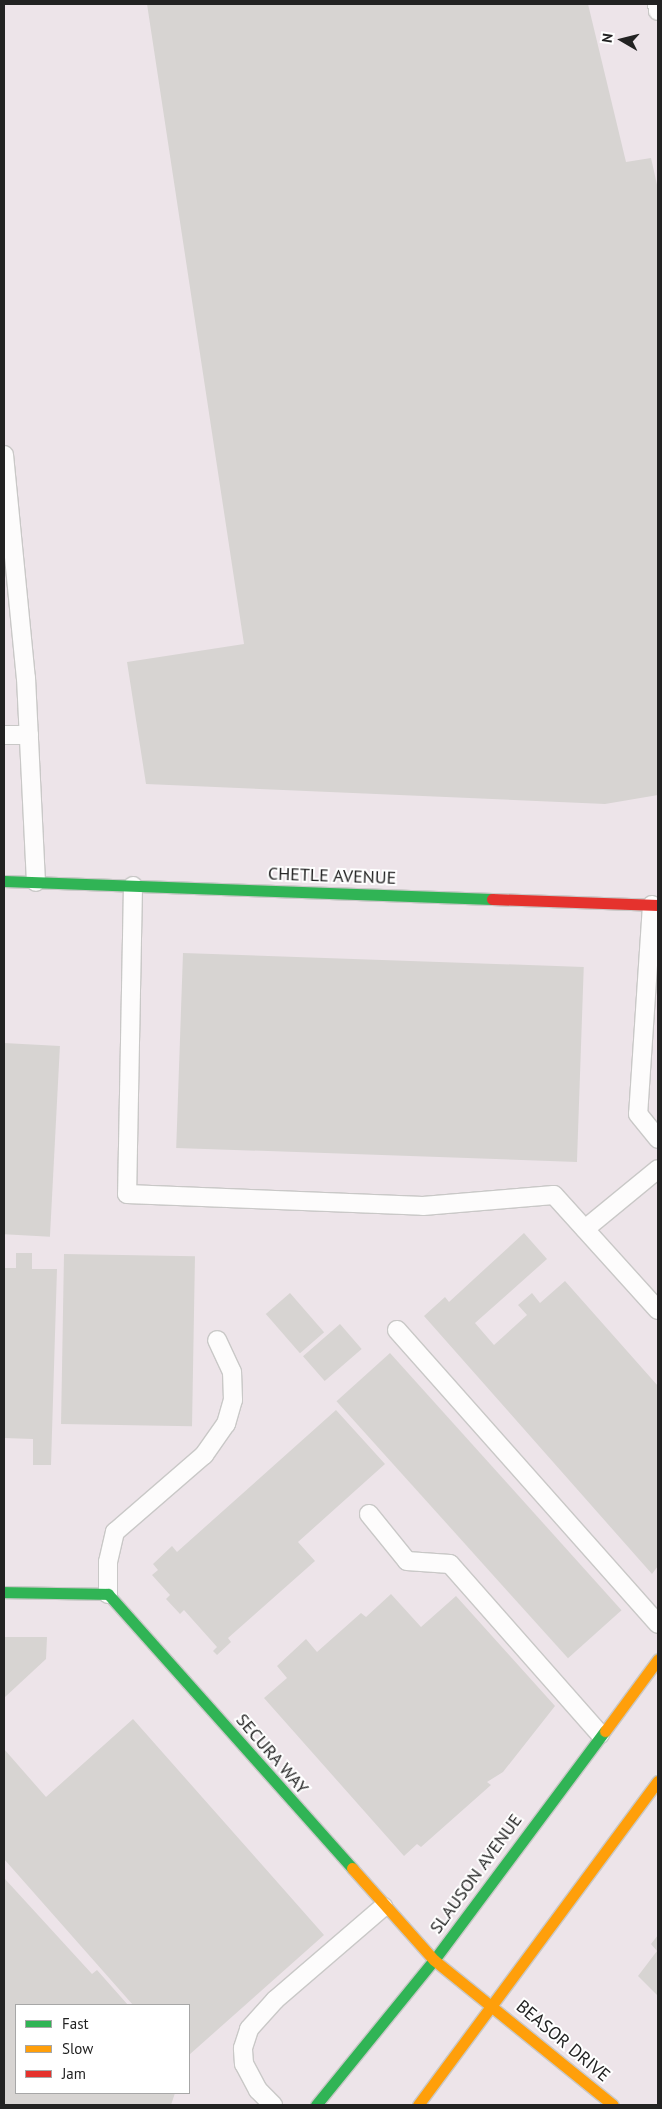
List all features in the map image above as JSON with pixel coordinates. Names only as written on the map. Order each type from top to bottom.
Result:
[{"type":"street","name":"CHETLE AVENUE","points":[[4,881],[655,905]]},
{"type":"street","points":[[4,1592],[108,1594]]},
{"type":"street","name":"SECURA WAY","points":[[108,1594],[383,1907],[434,1960],[491,2004]]},
{"type":"street","name":"SLAUSON AVENUE","points":[[316,2105],[434,1960],[600,1734],[658,1659]]},
{"type":"street","points":[[418,2105],[491,2004],[658,1782]]},
{"type":"street","name":"BEASOR DRIVE","points":[[491,2004],[613,2105]]},
{"type":"lane","points":[[656,4],[658,12]]},
{"type":"lane","points":[[4,455],[29,736],[36,882]]},
{"type":"lane","points":[[4,735],[29,736]]},
{"type":"lane","points":[[133,886],[127,1194],[423,1206],[554,1194],[658,1310]]},
{"type":"lane","points":[[655,905],[638,1114],[658,1139]]},
{"type":"lane","points":[[585,1229],[658,1169]]},
{"type":"lane","points":[[398,1330],[658,1624]]},
{"type":"lane","points":[[108,1594],[108,1562],[115,1532],[204,1455],[226,1424],[233,1400],[232,1372],[217,1340]]},
{"type":"lane","points":[[369,1514],[407,1561],[450,1564],[600,1734]]},
{"type":"lane","points":[[273,2105],[258,2090],[244,2064],[243,2048],[249,2029],[276,2000],[383,1907]]},
{"type":"shaded area","points":[[4,4],[658,4],[658,2105],[4,2105]]},
{"type":"building","points":[[147,4],[588,4],[626,162],[651,158],[658,189],[658,795],[605,804],[146,784],[127,662],[244,644]]},
{"type":"building","points":[[183,953],[584,967],[577,1162],[176,1148]]},
{"type":"building","points":[[4,1043],[60,1046],[50,1237],[4,1234]]},
{"type":"building","points":[[524,1233],[547,1259],[475,1323],[494,1345],[527,1315],[518,1305],[532,1293],[540,1303],[565,1281],[658,1386],[658,1566],[652,1574],[424,1316],[445,1297],[449,1302]]},
{"type":"building","points":[[16,1253],[32,1253],[32,1269],[57,1269],[51,1465],[33,1465],[33,1439],[4,1438],[4,1268],[16,1268]]},
{"type":"building","points":[[64,1254],[195,1256],[192,1426],[61,1424]]},
{"type":"building","points":[[290,1293],[324,1332],[300,1353],[266,1314]]},
{"type":"building","points":[[340,1324],[362,1349],[325,1381],[303,1356]]},
{"type":"building","points":[[390,1353],[622,1610],[568,1658],[336,1401]]},
{"type":"building","points":[[336,1410],[385,1464],[298,1542],[315,1561],[228,1638],[231,1642],[217,1655],[213,1651],[217,1647],[184,1610],[180,1614],[166,1599],[170,1595],[152,1575],[158,1570],[153,1564],[172,1546],[177,1552]]},
{"type":"building","points":[[391,1594],[421,1627],[456,1596],[555,1706],[503,1772],[487,1782],[491,1785],[421,1847],[417,1844],[404,1856],[264,1698],[287,1678],[277,1666],[306,1639],[317,1652],[361,1613],[366,1617]]},
{"type":"building","points":[[4,1637],[47,1637],[46,1659],[4,1698]]},
{"type":"building","points":[[133,1719],[324,1935],[190,2054],[190,2004],[132,2004],[4,1859],[4,1749],[46,1797]]},
{"type":"building","points":[[5,1879],[92,1974],[97,1970],[127,2004],[15,2004],[15,2094],[175,2094],[171,2105],[4,2105]]},
{"type":"building","points":[[658,1935],[658,1996],[638,1976],[657,1951],[651,1944]]},
{"type":"traffic: fast","points":[[4,881],[492,899]]},
{"type":"traffic: fast","points":[[4,1592],[108,1594],[352,1868]]},
{"type":"traffic: fast","points":[[316,2105],[434,1960],[605,1731]]},
{"type":"traffic: slow","points":[[605,1731],[658,1659]]},
{"type":"traffic: slow","points":[[418,2105],[658,1781]]},
{"type":"traffic: slow","points":[[352,1868],[434,1960],[613,2105]]},
{"type":"traffic: jam","points":[[492,899],[658,905]]}]
